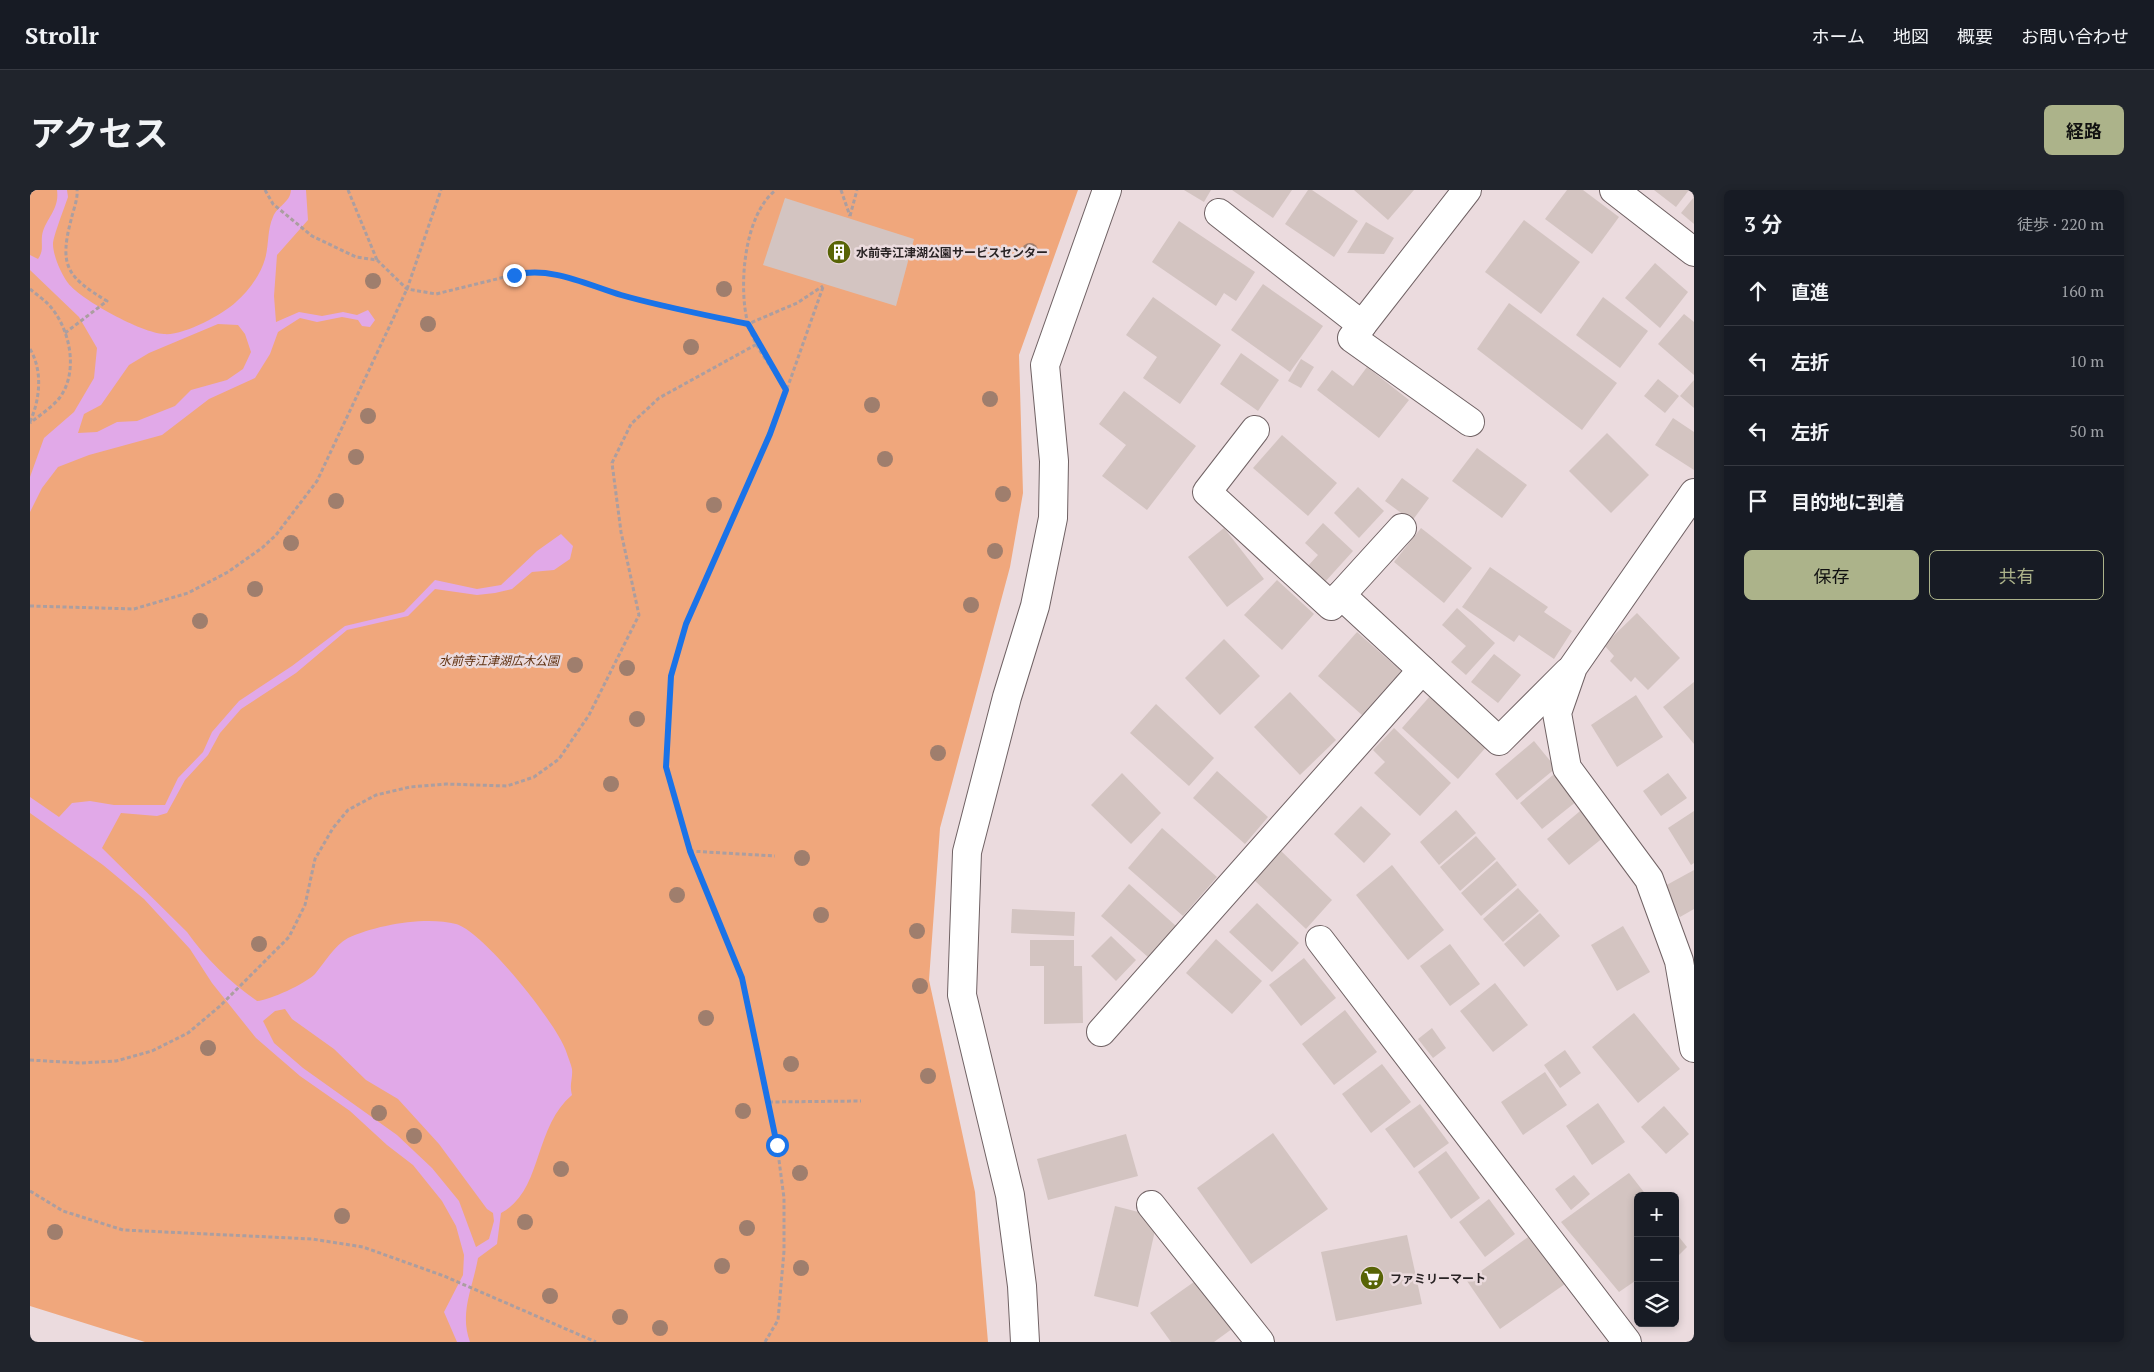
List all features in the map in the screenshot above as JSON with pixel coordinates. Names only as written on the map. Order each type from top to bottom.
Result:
[{"type":"street","points":[[1024,1342],[1022,1286],[1010,1195],[962,995],[967,852],[1007,697],[1035,606],[1052,518],[1054,461],[1045,365],[1107,190]]},
{"type":"street","points":[[1467,190],[1352,338],[1470,422]]},
{"type":"street","points":[[1614,190],[1694,252]]},
{"type":"street","points":[[1219,213],[1362,325]]},
{"type":"street","points":[[1255,430],[1207,492],[1331,606],[1402,528]]},
{"type":"street","points":[[1340,595],[1499,741],[1573,667],[1694,493]]},
{"type":"street","points":[[1573,667],[1557,713],[1567,768],[1648,879],[1679,961],[1694,1048]]},
{"type":"street","points":[[1101,1032],[1422,670]]},
{"type":"street","points":[[1320,940],[1627,1342]]},
{"type":"street","points":[[1151,1205],[1260,1342]]},
{"type":"path","points":[[65,333],[107,301],[73,277],[65,257],[66,240],[77,190]]},
{"type":"path","points":[[265,190],[273,204],[312,236],[356,257],[377,260]]},
{"type":"path","points":[[348,190],[377,260],[407,289],[436,294],[529,271],[564,276],[621,295],[748,324],[797,303],[823,286],[770,434],[686,624],[671,676],[666,767],[690,851],[742,978],[769,1102],[784,1198],[784,1251],[778,1320],[765,1342]]},
{"type":"path","points":[[30,606],[38,608],[134,610],[188,593],[228,572],[262,548],[289,520],[317,481],[407,289],[441,190]]},
{"type":"path","points":[[776,190],[769,195],[751,229],[745,268],[748,324],[786,390]]},
{"type":"path","points":[[841,190],[850,216],[857,190]]},
{"type":"path","points":[[30,289],[49,306],[65,333],[71,358],[68,382],[58,400],[30,423]]},
{"type":"path","points":[[30,1060],[116,1061],[143,1053],[188,1033],[220,1006],[289,937],[304,905],[315,859],[333,828],[348,810],[376,795],[410,787],[446,784],[507,786],[534,778],[559,759],[589,715],[640,615],[621,532],[612,463],[631,424],[659,398],[758,344]]},
{"type":"path","points":[[30,349],[36,358],[40,376],[35,410],[30,423]]},
{"type":"path","points":[[690,851],[775,856]]},
{"type":"path","points":[[769,1102],[861,1101]]},
{"type":"path","points":[[30,1191],[63,1211],[123,1230],[312,1238],[363,1247],[444,1276],[596,1342]]},
{"type":"green space","name":"水前寺江津湖広木公園","points":[[30,190],[1078,190],[1019,355],[1023,493],[1010,567],[940,828],[929,980],[975,1192],[988,1342],[145,1342],[30,1306]]},
{"type":"shaded area","points":[[57,190],[67,190],[68,197],[53,244],[58,264],[68,283],[85,298],[127,322],[154,332],[172,334],[202,324],[222,313],[241,298],[254,282],[263,265],[271,222],[275,213],[288,198],[291,190],[306,190],[308,220],[277,255],[274,296],[276,322],[299,312],[322,316],[343,312],[357,315],[368,310],[375,320],[370,327],[362,326],[358,320],[342,317],[317,322],[300,318],[278,332],[270,354],[255,378],[209,399],[162,435],[89,455],[58,467],[42,488],[30,512],[30,477],[44,438],[74,412],[94,378],[97,348],[79,317],[30,270],[30,255],[38,259],[40,256],[43,230],[54,209]],"holes":[[[218,324],[238,325],[245,334],[251,352],[243,369],[227,380],[191,390],[175,406],[137,421],[117,422],[97,432],[78,433],[84,414],[101,405],[129,365],[149,353]]]},
{"type":"shaded area","points":[[561,534],[573,546],[570,559],[554,570],[532,572],[512,589],[477,595],[435,589],[408,616],[347,630],[296,673],[241,709],[220,733],[208,755],[185,780],[167,813],[157,816],[121,813],[102,848],[187,932],[219,970],[257,1001],[278,995],[310,978],[334,950],[348,938],[372,929],[401,923],[430,921],[456,924],[468,930],[518,980],[549,1021],[560,1038],[571,1065],[572,1095],[559,1109],[550,1124],[532,1175],[524,1190],[515,1203],[501,1213],[497,1244],[478,1258],[466,1310],[467,1331],[470,1342],[457,1342],[444,1312],[463,1275],[464,1255],[456,1226],[442,1201],[413,1165],[387,1145],[350,1111],[300,1076],[256,1038],[212,983],[190,949],[144,899],[103,865],[30,813],[30,797],[59,817],[72,803],[90,801],[114,805],[165,805],[178,778],[203,752],[212,732],[239,701],[292,666],[345,626],[404,612],[435,580],[477,589],[501,585],[537,551]],"holes":[[[285,1009],[292,1019],[334,1049],[366,1080],[398,1099],[439,1144],[487,1209],[493,1213],[494,1221],[489,1239],[476,1247],[459,1201],[432,1168],[397,1135],[303,1068],[274,1043],[263,1021],[275,1011]]]},
{"type":"building","points":[[1184,190],[1211,190],[1204,202]]},
{"type":"building","points":[[1232,190],[1292,190],[1273,218]]},
{"type":"building","points":[[1308,190],[1312,190],[1358,221],[1334,257],[1285,224]]},
{"type":"building","points":[[1354,190],[1414,190],[1388,220]]},
{"type":"building","points":[[1567,190],[1583,190],[1619,217],[1592,254],[1545,219]]},
{"type":"building","points":[[1654,190],[1689,190],[1676,207]]},
{"type":"building","points":[[1694,197],[1694,224],[1681,213]]},
{"type":"building","name":"水前寺江津湖公園サービスセンター","points":[[785,198],[914,239],[896,306],[763,265]]},
{"type":"building","points":[[1524,220],[1580,262],[1541,314],[1485,272]]},
{"type":"building","points":[[1179,221],[1255,272],[1236,301],[1224,293],[1216,306],[1152,262]]},
{"type":"building","points":[[1366,222],[1394,238],[1384,254],[1347,253]]},
{"type":"building","points":[[1655,263],[1688,292],[1660,328],[1625,298]]},
{"type":"building","points":[[1263,284],[1323,326],[1290,372],[1231,330]]},
{"type":"building","points":[[1153,297],[1221,345],[1180,404],[1143,378],[1157,357],[1126,335]]},
{"type":"building","points":[[1603,297],[1648,331],[1620,368],[1576,335]]},
{"type":"building","points":[[1509,303],[1617,383],[1582,430],[1477,349]]},
{"type":"building","points":[[1684,314],[1694,322],[1694,375],[1658,344]]},
{"type":"building","points":[[1241,353],[1279,380],[1258,411],[1220,384]]},
{"type":"building","points":[[1301,359],[1314,367],[1301,388],[1288,381]]},
{"type":"building","points":[[1367,367],[1409,400],[1379,438],[1317,390],[1332,370],[1353,386]]},
{"type":"building","points":[[1658,379],[1679,396],[1665,413],[1644,396]]},
{"type":"building","points":[[1694,380],[1694,408],[1680,396]]},
{"type":"building","points":[[1124,391],[1196,446],[1147,510],[1102,476],[1126,445],[1099,424]]},
{"type":"building","points":[[1673,418],[1694,432],[1694,470],[1655,445]]},
{"type":"building","points":[[1607,433],[1649,475],[1611,513],[1569,471]]},
{"type":"building","points":[[1282,435],[1337,483],[1308,516],[1253,468]]},
{"type":"building","points":[[1477,448],[1527,485],[1502,518],[1452,481]]},
{"type":"building","points":[[1402,478],[1429,498],[1412,521],[1385,501]]},
{"type":"building","points":[[1358,487],[1384,511],[1359,538],[1334,513]]},
{"type":"building","points":[[1323,523],[1353,551],[1324,583],[1307,567],[1318,555],[1305,543]]},
{"type":"building","points":[[1224,528],[1264,579],[1227,607],[1188,557]]},
{"type":"building","points":[[1421,528],[1472,568],[1444,603],[1394,562]]},
{"type":"building","points":[[1490,567],[1548,607],[1544,612],[1572,631],[1554,659],[1519,635],[1514,642],[1462,607]]},
{"type":"building","points":[[1277,580],[1314,614],[1282,650],[1244,615]]},
{"type":"building","points":[[1457,608],[1495,643],[1466,675],[1451,662],[1466,646],[1442,625]]},
{"type":"building","points":[[1637,613],[1680,658],[1648,690],[1635,677],[1631,682],[1610,661],[1614,656],[1604,645]]},
{"type":"building","points":[[1357,632],[1401,671],[1362,715],[1318,676]]},
{"type":"building","points":[[1224,639],[1260,676],[1220,715],[1185,678]]},
{"type":"building","points":[[1494,654],[1521,675],[1498,703],[1471,682]]},
{"type":"building","points":[[1694,682],[1694,744],[1663,707]]},
{"type":"building","points":[[1290,692],[1336,740],[1300,775],[1254,727]]},
{"type":"building","points":[[1431,695],[1487,746],[1458,779],[1402,728]]},
{"type":"building","points":[[1636,695],[1663,737],[1617,767],[1591,725]]},
{"type":"building","points":[[1156,704],[1214,758],[1189,786],[1130,733]]},
{"type":"building","points":[[1394,728],[1451,783],[1420,816],[1374,773],[1385,762],[1373,750]]},
{"type":"building","points":[[1534,741],[1556,768],[1517,800],[1495,774]]},
{"type":"building","points":[[1559,770],[1582,797],[1542,829],[1520,803]]},
{"type":"building","points":[[1217,771],[1268,817],[1245,844],[1193,798]]},
{"type":"building","points":[[1122,773],[1161,813],[1131,844],[1091,805]]},
{"type":"building","points":[[1668,773],[1687,798],[1661,816],[1643,791]]},
{"type":"building","points":[[1361,806],[1391,834],[1364,863],[1334,834]]},
{"type":"building","points":[[1586,806],[1609,833],[1569,865],[1547,839]]},
{"type":"building","points":[[1456,810],[1476,833],[1439,865],[1420,842]]},
{"type":"building","points":[[1694,811],[1694,863],[1691,865],[1668,828]]},
{"type":"building","points":[[1162,828],[1217,877],[1183,916],[1128,868]]},
{"type":"building","points":[[1476,836],[1496,859],[1460,891],[1440,867]]},
{"type":"building","points":[[1280,850],[1332,900],[1306,929],[1253,879]]},
{"type":"building","points":[[1497,861],[1517,885],[1481,916],[1461,893]]},
{"type":"building","points":[[1392,865],[1444,930],[1408,960],[1356,895]]},
{"type":"building","points":[[1694,870],[1694,909],[1680,917],[1663,887]]},
{"type":"building","points":[[1129,884],[1176,926],[1148,957],[1101,916]]},
{"type":"building","points":[[1518,888],[1539,911],[1503,942],[1483,919]]},
{"type":"building","points":[[1257,903],[1299,943],[1272,972],[1229,932]]},
{"type":"building","points":[[1012,909],[1075,912],[1074,936],[1011,933]]},
{"type":"building","points":[[1540,913],[1560,936],[1524,967],[1504,944]]},
{"type":"building","points":[[1623,926],[1650,972],[1617,991],[1591,945]]},
{"type":"building","points":[[1111,936],[1136,960],[1116,981],[1091,956]]},
{"type":"building","points":[[1216,939],[1262,981],[1232,1014],[1186,973]]},
{"type":"building","points":[[1030,940],[1074,940],[1074,966],[1082,966],[1083,1023],[1044,1024],[1044,966],[1030,966]]},
{"type":"building","points":[[1450,944],[1480,984],[1450,1006],[1420,966]]},
{"type":"building","points":[[1304,958],[1336,998],[1301,1026],[1269,985]]},
{"type":"building","points":[[1495,983],[1528,1025],[1493,1052],[1460,1011]]},
{"type":"building","points":[[1345,1010],[1377,1052],[1334,1085],[1302,1044]]},
{"type":"building","points":[[1634,1013],[1680,1069],[1638,1103],[1592,1047]]},
{"type":"building","points":[[1432,1028],[1446,1048],[1433,1058],[1418,1039]]},
{"type":"building","points":[[1565,1050],[1581,1073],[1560,1088],[1544,1065]]},
{"type":"building","points":[[1382,1064],[1411,1102],[1371,1133],[1342,1094]]},
{"type":"building","points":[[1545,1072],[1567,1105],[1523,1135],[1501,1102]]},
{"type":"building","points":[[1598,1103],[1625,1142],[1592,1165],[1566,1126]]},
{"type":"building","points":[[1420,1104],[1449,1143],[1414,1168],[1385,1129]]},
{"type":"building","points":[[1664,1106],[1689,1134],[1666,1154],[1641,1127]]},
{"type":"building","points":[[1273,1133],[1328,1209],[1251,1264],[1197,1188]]},
{"type":"building","points":[[1126,1134],[1138,1176],[1048,1200],[1037,1159]]},
{"type":"building","points":[[1446,1151],[1480,1198],[1451,1219],[1418,1172]]},
{"type":"building","points":[[1629,1173],[1644,1192],[1634,1192],[1634,1282],[1619,1292],[1561,1222]]},
{"type":"building","points":[[1574,1175],[1590,1194],[1571,1210],[1555,1189]]},
{"type":"building","points":[[1489,1199],[1515,1234],[1485,1257],[1459,1222]]},
{"type":"building","points":[[1115,1206],[1158,1217],[1138,1307],[1094,1296]]},
{"type":"building","name":"ファミリーマート","points":[[1407,1235],[1422,1304],[1336,1321],[1321,1252]]},
{"type":"building","points":[[1531,1235],[1565,1284],[1500,1329],[1467,1281]]},
{"type":"building","points":[[1679,1237],[1687,1247],[1679,1255]]},
{"type":"building","points":[[1201,1277],[1236,1326],[1214,1342],[1171,1342],[1150,1313]]},
{"type":"place","name":"水前寺江津湖公園サービスセンター","points":[[839,252]]},
{"type":"place","name":"ファミリーマート","points":[[1372,1278]]},
{"type":"route","points":[[514,275],[529,271],[564,276],[621,295],[748,324],[786,390],[770,434],[686,624],[671,676],[666,767],[690,851],[742,978],[777,1145]]}]
